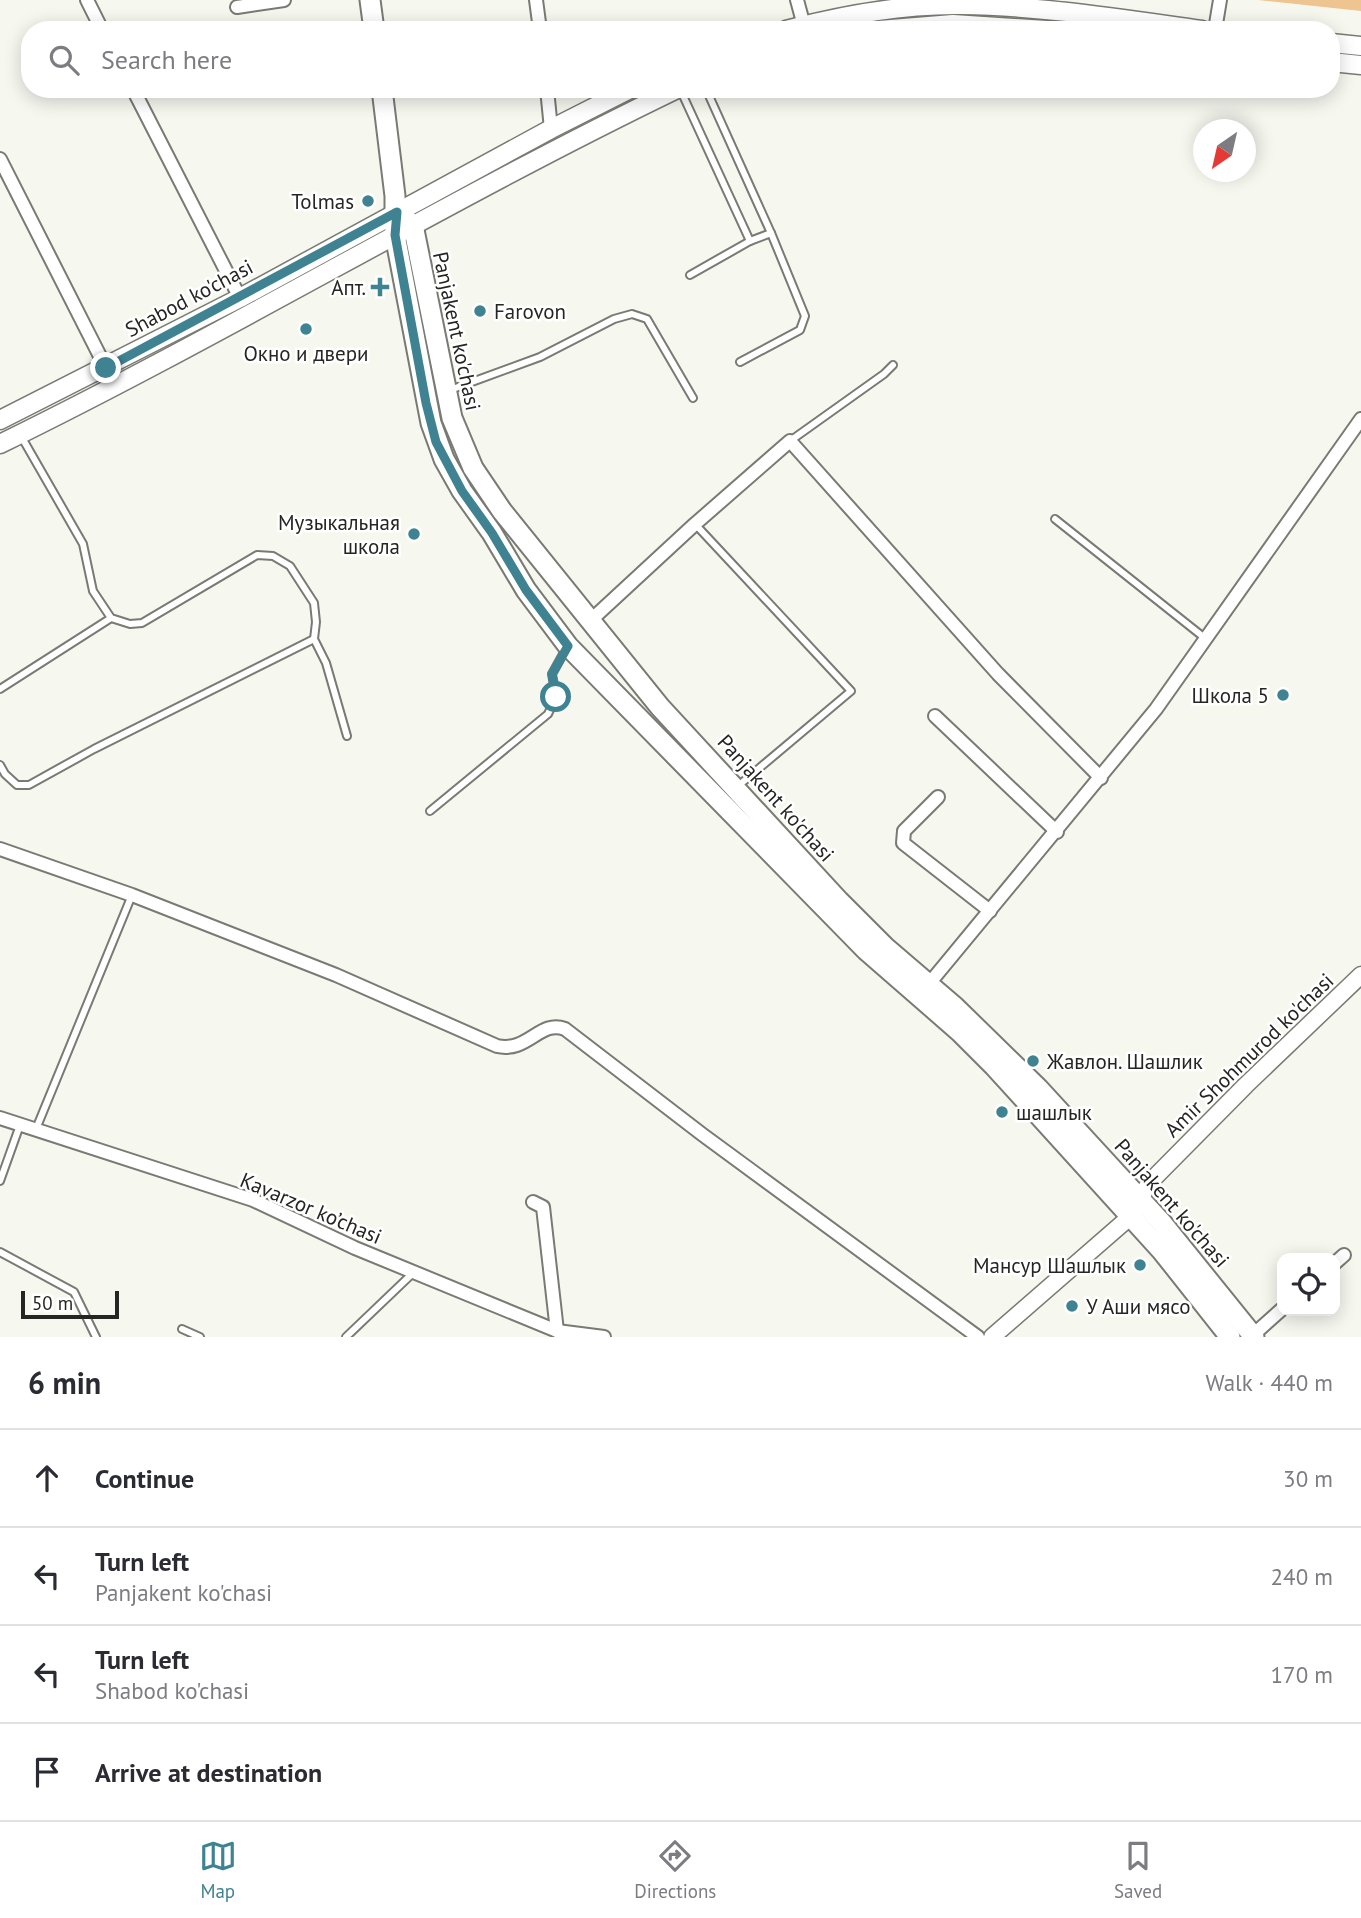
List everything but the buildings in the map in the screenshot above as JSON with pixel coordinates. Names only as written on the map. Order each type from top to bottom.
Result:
[{"type":"main road","points":[[370,0],[373,21]]},
{"type":"main road","points":[[830,21],[918,6],[961,5],[1044,5],[1145,21]]},
{"type":"main road","points":[[1340,44],[1361,46]]},
{"type":"main road","points":[[1340,63],[1361,65]]},
{"type":"main road","name":"Panjakent ko'chasi","points":[[383,98],[397,212],[395,235],[426,403],[436,442],[462,491],[492,533],[526,590],[568,646],[866,950],[960,1032],[1200,1268],[1253,1336]]},
{"type":"main road","name":"Shabod ko'chasi","points":[[5,418],[240,298],[612,98]]},
{"type":"main road","name":"Shabod ko'chasi","points":[[0,444],[117,386],[413,225],[660,98]]},
{"type":"main road","points":[[397,212],[413,225]]},
{"type":"main road","name":"Panjakent ko'chasi","points":[[413,225],[445,391],[456,431],[474,468],[502,511],[660,707],[839,901],[955,1007],[1038,1088],[1135,1207],[1230,1337]]},
{"type":"main road","points":[[5,418],[20,434]]},
{"type":"main road","points":[[526,590],[550,572]]},
{"type":"street","points":[[87,0],[98,21]]},
{"type":"street","points":[[237,7],[284,0]]},
{"type":"street","points":[[536,0],[539,21]]},
{"type":"street","points":[[796,21],[797,0]]},
{"type":"street","points":[[1217,21],[1220,1]]},
{"type":"street","points":[[138,98],[240,298]]},
{"type":"street","points":[[548,98],[551,129]]},
{"type":"street","points":[[0,159],[106,368]]},
{"type":"street","points":[[928,985],[1156,709],[1361,419]]},
{"type":"street","points":[[590,621],[790,441],[998,674],[1101,778]]},
{"type":"street","points":[[935,716],[1057,832]]},
{"type":"street","points":[[938,797],[904,831],[903,843],[990,911]]},
{"type":"street","points":[[0,849],[132,895],[336,975],[497,1046],[508,1049],[519,1046],[548,1027],[565,1029],[714,1143],[978,1337]]},
{"type":"street","name":"Amir Shohmurod ko'chasi","points":[[992,1337],[1135,1207],[1149,1183],[1361,975]]},
{"type":"street","name":"Kavarzor ko’chasi","points":[[0,1118],[253,1200],[414,1273],[557,1331],[604,1337]]},
{"type":"street","points":[[533,1202],[543,1207],[557,1331]]},
{"type":"street","points":[[1253,1336],[1277,1314]]},
{"type":"lane","points":[[682,98],[750,241]]},
{"type":"lane","points":[[710,98],[805,316],[800,330],[740,362]]},
{"type":"lane","points":[[690,275],[750,241],[771,233]]},
{"type":"lane","points":[[445,391],[540,356],[614,319],[632,314],[647,319],[694,398]]},
{"type":"lane","points":[[790,441],[884,374],[892,365]]},
{"type":"lane","points":[[20,434],[83,544],[93,591],[111,618],[130,624],[142,623],[257,555],[273,556],[290,566],[314,603],[314,639],[326,663],[347,736]]},
{"type":"lane","points":[[1055,519],[1206,639]]},
{"type":"lane","points":[[695,524],[851,691],[736,788]]},
{"type":"lane","points":[[0,689],[111,618]]},
{"type":"lane","points":[[0,765],[17,785],[29,785],[93,749],[314,639]]},
{"type":"lane","points":[[429,811],[548,714],[556,697],[552,674],[568,646]]},
{"type":"lane","points":[[35,1130],[132,895]]},
{"type":"lane","points":[[0,1181],[19,1125]]},
{"type":"lane","points":[[0,1252],[74,1292],[96,1337]]},
{"type":"lane","points":[[346,1337],[414,1273]]},
{"type":"lane","points":[[182,1329],[200,1337]]},
{"type":"shaded area","points":[[1258,0],[1361,0],[1361,11]]},
{"type":"place","name":"Tolmas","points":[[368,201]]},
{"type":"place","name":"Апт.","points":[[380,287]]},
{"type":"place","name":"Farovon","points":[[480,311]]},
{"type":"place","name":"Окно и двери","points":[[306,329]]},
{"type":"place","name":"Музыкальная школа","points":[[414,534]]},
{"type":"place","name":"Школа 5","points":[[1283,695]]},
{"type":"place","name":"Жавлон. Шашлик","points":[[1033,1061]]},
{"type":"place","name":"шашлык","points":[[1002,1112]]},
{"type":"place","name":"Мансур Шашлык","points":[[1140,1265]]},
{"type":"place","name":"У Аши мясо","points":[[1072,1306]]},
{"type":"route","points":[[106,368],[397,212],[395,235],[426,403],[436,442],[462,491],[492,533],[526,590],[568,646],[552,674],[556,697]]}]
